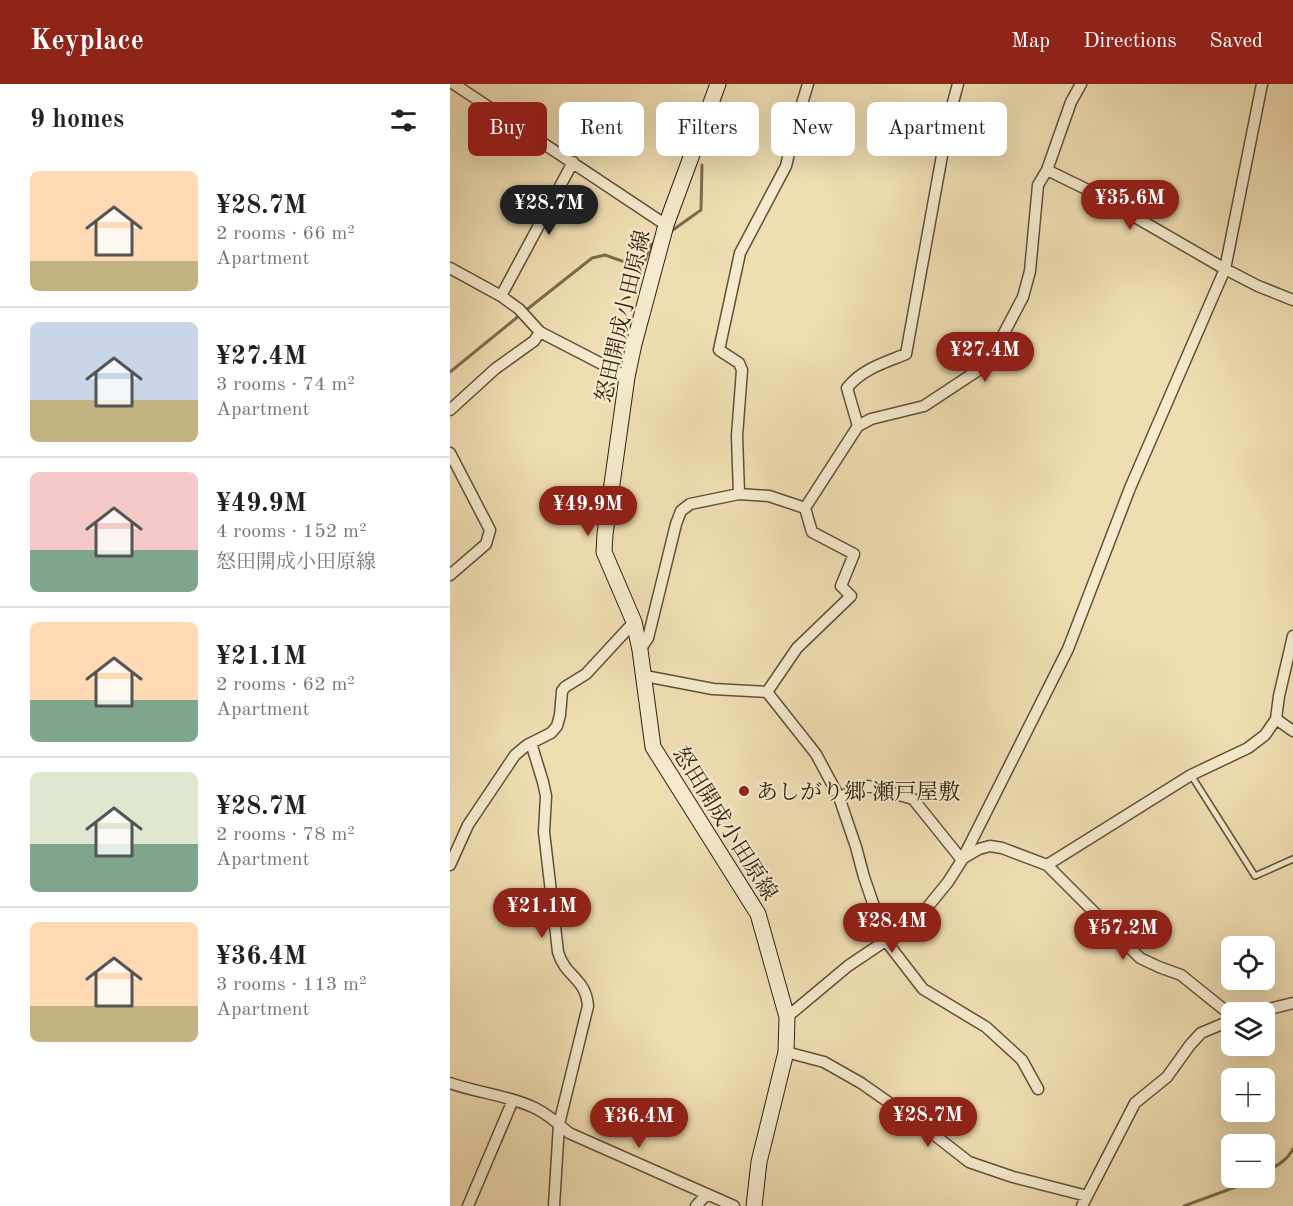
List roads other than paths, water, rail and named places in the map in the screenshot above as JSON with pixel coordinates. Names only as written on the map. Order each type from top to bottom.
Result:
[{"type":"main road","name":"怒田開成小田原線","points":[[718,84],[665,227],[634,344],[604,534],[604,552],[634,622],[645,675],[653,747],[758,914],[787,1017],[786,1052],[759,1162],[754,1206]]},
{"type":"street","points":[[454,84],[573,162],[665,227]]},
{"type":"street","points":[[739,494],[737,436],[742,370],[739,363],[719,350],[740,253],[786,166],[808,84]]},
{"type":"street","points":[[858,426],[847,388],[855,378],[872,367],[906,354],[949,117],[958,84]]},
{"type":"street","points":[[767,692],[797,648],[851,596],[841,586],[854,554],[812,532],[805,508],[858,426],[871,419],[924,406],[983,367],[993,354],[1023,297],[1030,271],[1038,185],[1047,170],[1071,102],[1081,84]]},
{"type":"street","points":[[787,1017],[848,966],[906,927],[926,909],[962,860],[1068,649],[1130,488],[1225,269],[1262,84]]},
{"type":"street","points":[[501,296],[573,162]]},
{"type":"street","points":[[1047,170],[1090,191],[1225,269],[1293,300]]},
{"type":"street","points":[[450,268],[501,296],[519,309],[540,332],[627,378]]},
{"type":"street","points":[[450,410],[488,374],[534,341],[540,332]]},
{"type":"street","points":[[450,453],[490,530],[486,544],[450,575]]},
{"type":"street","points":[[640,650],[648,638],[681,511],[690,504],[739,494],[769,496],[805,508]]},
{"type":"street","points":[[450,865],[453,849],[515,755],[531,743],[550,734],[557,726],[562,691],[565,687],[586,674],[634,622]]},
{"type":"street","points":[[1047,865],[1191,775],[1248,748],[1265,735],[1276,718],[1293,636]]},
{"type":"street","points":[[645,675],[713,689],[767,692],[816,754],[839,797],[886,940],[923,989],[986,1027],[1022,1060],[1038,1089]]},
{"type":"street","points":[[1276,718],[1293,731]]},
{"type":"street","points":[[531,743],[546,796],[544,832],[558,952],[564,967],[583,987],[588,1006],[559,1124],[554,1206]]},
{"type":"street","points":[[839,797],[868,786],[913,799],[962,860]]},
{"type":"street","points":[[962,860],[979,849],[990,846],[1002,848],[1047,865],[1140,958],[1181,975],[1221,1009]]},
{"type":"street","points":[[1275,1008],[1293,1003]]},
{"type":"street","points":[[786,1052],[824,1062],[861,1083],[969,1162],[1084,1201],[1135,1104],[1167,1077],[1201,1033],[1221,1023]]},
{"type":"street","points":[[450,1083],[536,1108],[569,1133],[734,1206]]},
{"type":"street","points":[[468,1206],[513,1100]]},
{"type":"street","points":[[696,1206],[707,1194]]},
{"type":"lane","points":[[1191,775],[1255,876],[1293,859]]},
{"type":"waterway","points":[[670,232],[701,210],[702,165]]},
{"type":"waterway","points":[[525,311],[592,258],[605,255],[642,268],[651,245],[655,242]]},
{"type":"waterway","points":[[450,372],[520,315]]},
{"type":"waterway","points":[[1275,1166],[1293,1149]]},
{"type":"waterway","points":[[1184,1206],[1233,1188]]},
{"type":"place","name":"あしがり郷 瀬戸屋敷","points":[[744,791]]}]
